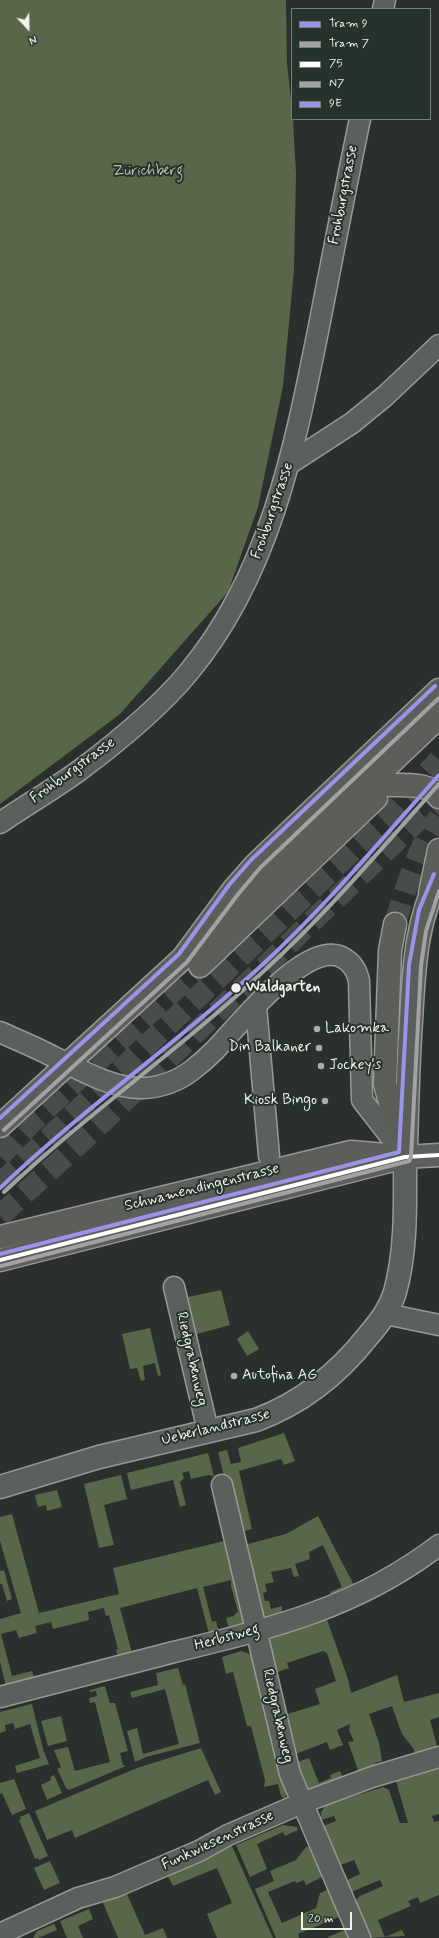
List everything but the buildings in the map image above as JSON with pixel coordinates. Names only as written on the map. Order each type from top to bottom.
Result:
[{"type":"main road","points":[[191,962],[234,888],[256,864],[439,690]]},
{"type":"main road","points":[[191,962],[240,906],[439,717]]},
{"type":"main road","points":[[0,1126],[67,1064],[191,962],[390,785],[439,738]]},
{"type":"main road","points":[[390,785],[418,786],[429,789],[439,797]]},
{"type":"main road","name":"Ueberlandstrasse","points":[[405,1156],[415,954],[435,884],[439,850]]},
{"type":"main road","points":[[395,924],[390,951],[386,1084],[405,1156]]},
{"type":"main road","name":"Schwamendingenstrasse","points":[[0,1237],[351,1152],[405,1156]]},
{"type":"main road","name":"Schwamendingenstrasse","points":[[0,1260],[405,1156]]},
{"type":"street","name":"Frohburgstrasse","points":[[0,823],[79,771],[141,720],[188,674],[226,621],[258,558],[271,524],[289,464],[311,367],[360,120]]},
{"type":"street","points":[[289,464],[352,423],[385,396],[439,345]]},
{"type":"street","points":[[0,1032],[67,1064],[103,1079],[129,1087],[143,1088],[166,1083],[190,1072],[207,1057],[290,973],[302,964],[325,956],[335,955],[349,962],[358,974],[362,1100],[405,1156]]},
{"type":"street","points":[[256,1006],[269,1156]]},
{"type":"street","name":"Schwamendingenstrasse","points":[[405,1156],[439,1155]]},
{"type":"street","name":"Ueberlandstrasse","points":[[0,1487],[99,1457],[256,1420],[276,1412],[300,1399],[326,1381],[346,1363],[386,1314],[394,1293],[401,1264],[405,1211],[405,1156]]},
{"type":"street","name":"Riedgrabenweg","points":[[174,1287],[208,1431]]},
{"type":"street","points":[[386,1314],[436,1325]]},
{"type":"street","name":"Riedgrabenweg","points":[[222,1485],[290,1774],[360,1938]]},
{"type":"street","name":"Herbstweg","points":[[0,1697],[257,1631],[315,1614],[343,1603],[396,1575],[439,1545]]},
{"type":"street","name":"Funkwiesenstrasse","points":[[8,1934],[72,1900],[115,1886],[199,1851],[228,1835],[302,1803],[372,1777],[439,1757]]},
{"type":"green space","name":"Zürichberg","points":[[0,0],[286,0],[287,63],[291,100],[291,120],[293,120],[296,174],[294,270],[283,386],[258,507],[228,592],[120,714],[0,804]]},
{"type":"green space","points":[[221,1290],[230,1325],[197,1334],[192,1332],[185,1303],[188,1297]]},
{"type":"green space","points":[[150,1328],[161,1375],[158,1376],[155,1363],[143,1366],[145,1380],[141,1381],[137,1368],[130,1369],[122,1334]]},
{"type":"green space","points":[[248,1331],[259,1349],[247,1356],[237,1339]]},
{"type":"green space","points":[[284,1433],[295,1461],[284,1465],[281,1459],[239,1471],[252,1529],[238,1533],[218,1452],[227,1450],[231,1464],[241,1462],[238,1448]]},
{"type":"green space","points":[[208,1453],[214,1476],[208,1475],[191,1479],[189,1471],[182,1473],[184,1478],[180,1482],[186,1505],[180,1507],[173,1480],[131,1490],[127,1473]]},
{"type":"green space","points":[[121,1475],[127,1499],[104,1505],[114,1545],[99,1548],[84,1484]]},
{"type":"green space","points":[[57,1490],[62,1507],[47,1511],[46,1505],[38,1507],[35,1495]]},
{"type":"green space","points":[[12,1514],[39,1613],[119,1594],[113,1568],[228,1540],[245,1620],[242,1624],[229,1629],[226,1618],[234,1616],[238,1612],[231,1586],[231,1580],[203,1587],[212,1622],[216,1621],[219,1632],[209,1634],[197,1588],[120,1608],[132,1653],[118,1657],[116,1650],[118,1649],[109,1615],[106,1616],[104,1608],[88,1612],[89,1620],[53,1629],[51,1622],[35,1626],[37,1633],[19,1638],[16,1630],[1,1634],[12,1676],[32,1671],[35,1679],[6,1686],[0,1662],[0,1619],[21,1613],[0,1541],[0,1517]]},
{"type":"green space","points":[[318,1516],[357,1591],[333,1601],[330,1592],[342,1587],[323,1545],[309,1552],[310,1559],[295,1564],[299,1576],[294,1577],[291,1568],[271,1572],[274,1582],[265,1584],[267,1592],[263,1593],[265,1601],[269,1601],[271,1609],[282,1606],[282,1614],[265,1619],[259,1616],[244,1545],[286,1534]]},
{"type":"green space","points":[[4,1570],[12,1599],[7,1601],[2,1584],[0,1584],[0,1571]]},
{"type":"green space","points":[[326,1617],[348,1679],[351,1693],[397,1675],[404,1702],[439,1693],[439,1717],[430,1720],[437,1746],[435,1749],[415,1757],[414,1749],[402,1734],[392,1706],[369,1714],[379,1743],[382,1761],[375,1763],[377,1769],[362,1773],[358,1770],[348,1742],[354,1741],[349,1730],[350,1724],[337,1730],[343,1745],[330,1750],[327,1742],[293,1755],[281,1716],[320,1704],[315,1689],[336,1681],[327,1653],[323,1651],[287,1663],[289,1668],[272,1674],[266,1639],[270,1635]]},
{"type":"green space","points":[[241,1651],[252,1655],[255,1662],[286,1795],[285,1799],[281,1796],[278,1784],[264,1787],[265,1780],[251,1726],[247,1726],[233,1672],[226,1674],[222,1657]]},
{"type":"green space","points":[[178,1668],[183,1685],[185,1684],[200,1743],[146,1757],[135,1762],[127,1731],[137,1728],[143,1754],[179,1744],[165,1689],[132,1698],[130,1692],[158,1685],[156,1673]]},
{"type":"green space","points":[[105,1686],[110,1703],[115,1703],[128,1751],[120,1753],[123,1765],[126,1766],[69,1790],[66,1788],[57,1769],[61,1767],[54,1750],[68,1747],[75,1771],[110,1762],[95,1702],[90,1703],[89,1698],[97,1696],[96,1691],[90,1692],[90,1690]]},
{"type":"green space","points":[[32,1704],[43,1749],[49,1764],[17,1773],[15,1766],[40,1758],[30,1724],[15,1729],[13,1723],[5,1725],[6,1731],[0,1733],[0,1712]]},
{"type":"green space","points":[[61,1716],[67,1741],[48,1746],[41,1721]]},
{"type":"green space","points":[[201,1748],[221,1792],[215,1795],[208,1780],[75,1838],[72,1830],[47,1840],[35,1811],[137,1768]]},
{"type":"green space","points":[[309,1758],[319,1783],[331,1778],[330,1775],[340,1771],[344,1780],[309,1791],[302,1785],[295,1763]]},
{"type":"green space","points":[[439,1769],[439,1814],[432,1816],[434,1822],[439,1821],[439,1895],[420,1903],[418,1897],[408,1901],[411,1906],[378,1920],[385,1937],[402,1930],[405,1936],[366,1938],[354,1902],[360,1896],[383,1886],[380,1880],[351,1892],[347,1880],[360,1874],[354,1860],[341,1865],[323,1826],[336,1821],[334,1816],[321,1820],[321,1812],[326,1805],[383,1787],[389,1790],[400,1823],[408,1823],[396,1781]]},
{"type":"green space","points":[[54,1775],[62,1793],[47,1800],[41,1785],[51,1780],[50,1777]]},
{"type":"green space","points":[[14,1779],[26,1809],[12,1815],[2,1793],[0,1794],[0,1783]]},
{"type":"green space","points":[[29,1813],[48,1856],[39,1860],[38,1858],[35,1859],[19,1820],[21,1819],[20,1817]]},
{"type":"green space","points":[[283,1825],[297,1827],[298,1830],[285,1836],[283,1832],[257,1844],[267,1869],[250,1877],[236,1845]]},
{"type":"green space","points":[[232,1846],[273,1938],[217,1938],[207,1914],[232,1903],[217,1868],[173,1886],[167,1874]]},
{"type":"green space","points":[[306,1847],[312,1847],[324,1876],[306,1885],[304,1880],[296,1883],[295,1881],[268,1892],[282,1923],[316,1908],[320,1893],[329,1889],[341,1916],[298,1934],[299,1938],[276,1938],[255,1889],[274,1881],[270,1871],[296,1860]]},
{"type":"green space","points":[[50,1861],[60,1883],[44,1890],[34,1868]]},
{"type":"green space","points":[[126,1892],[145,1935],[163,1928],[167,1938],[118,1938],[103,1903]]},
{"type":"green space","points":[[89,1909],[93,1919],[78,1926],[83,1938],[67,1938],[60,1921]]},
{"type":"green space","points":[[54,1924],[57,1930],[38,1938],[33,1938],[37,1931]]},
{"type":"green space","points":[[347,1929],[351,1938],[328,1938],[328,1937]]},
{"type":"tunnel","points":[[0,1184],[386,819],[439,760]]},
{"type":"tunnel","points":[[0,1216],[95,1129],[439,800]]},
{"type":"tunnel","points":[[395,924],[418,856],[424,842],[439,817]]},
{"type":"tunnel","points":[[0,1156],[31,1123],[200,966]]},
{"type":"tram line","name":"9","points":[[0,1188],[64,1131],[196,1022],[285,944],[330,897],[439,775]]},
{"type":"tram line","name":"7","points":[[4,1192],[36,1163],[201,1026],[266,969],[333,902],[439,784]]},
{"type":"transit line","name":"9E","points":[[0,1118],[179,954],[229,885],[251,860],[435,686]]},
{"type":"transit line","name":"N7","points":[[4,1130],[187,962],[239,893],[260,868],[439,698]]},
{"type":"transit line","name":"9E","points":[[0,1254],[399,1152],[409,965],[419,910],[434,874]]},
{"type":"transit line","name":"N7","points":[[1,1266],[409,1161],[411,1157],[421,966],[426,931],[439,891]]},
{"type":"transit line","name":"75","points":[[0,1260],[405,1157],[439,1155]]},
{"type":"place","name":"Waldgarten","points":[[236,988]]},
{"type":"place","name":"Lakomka","points":[[317,1029]]},
{"type":"place","name":"Din Balkaner","points":[[319,1048]]},
{"type":"place","name":"Jockey‘s","points":[[321,1066]]},
{"type":"place","name":"Kiosk Bingo","points":[[325,1101]]},
{"type":"place","name":"Autofina AG","points":[[234,1376]]}]
